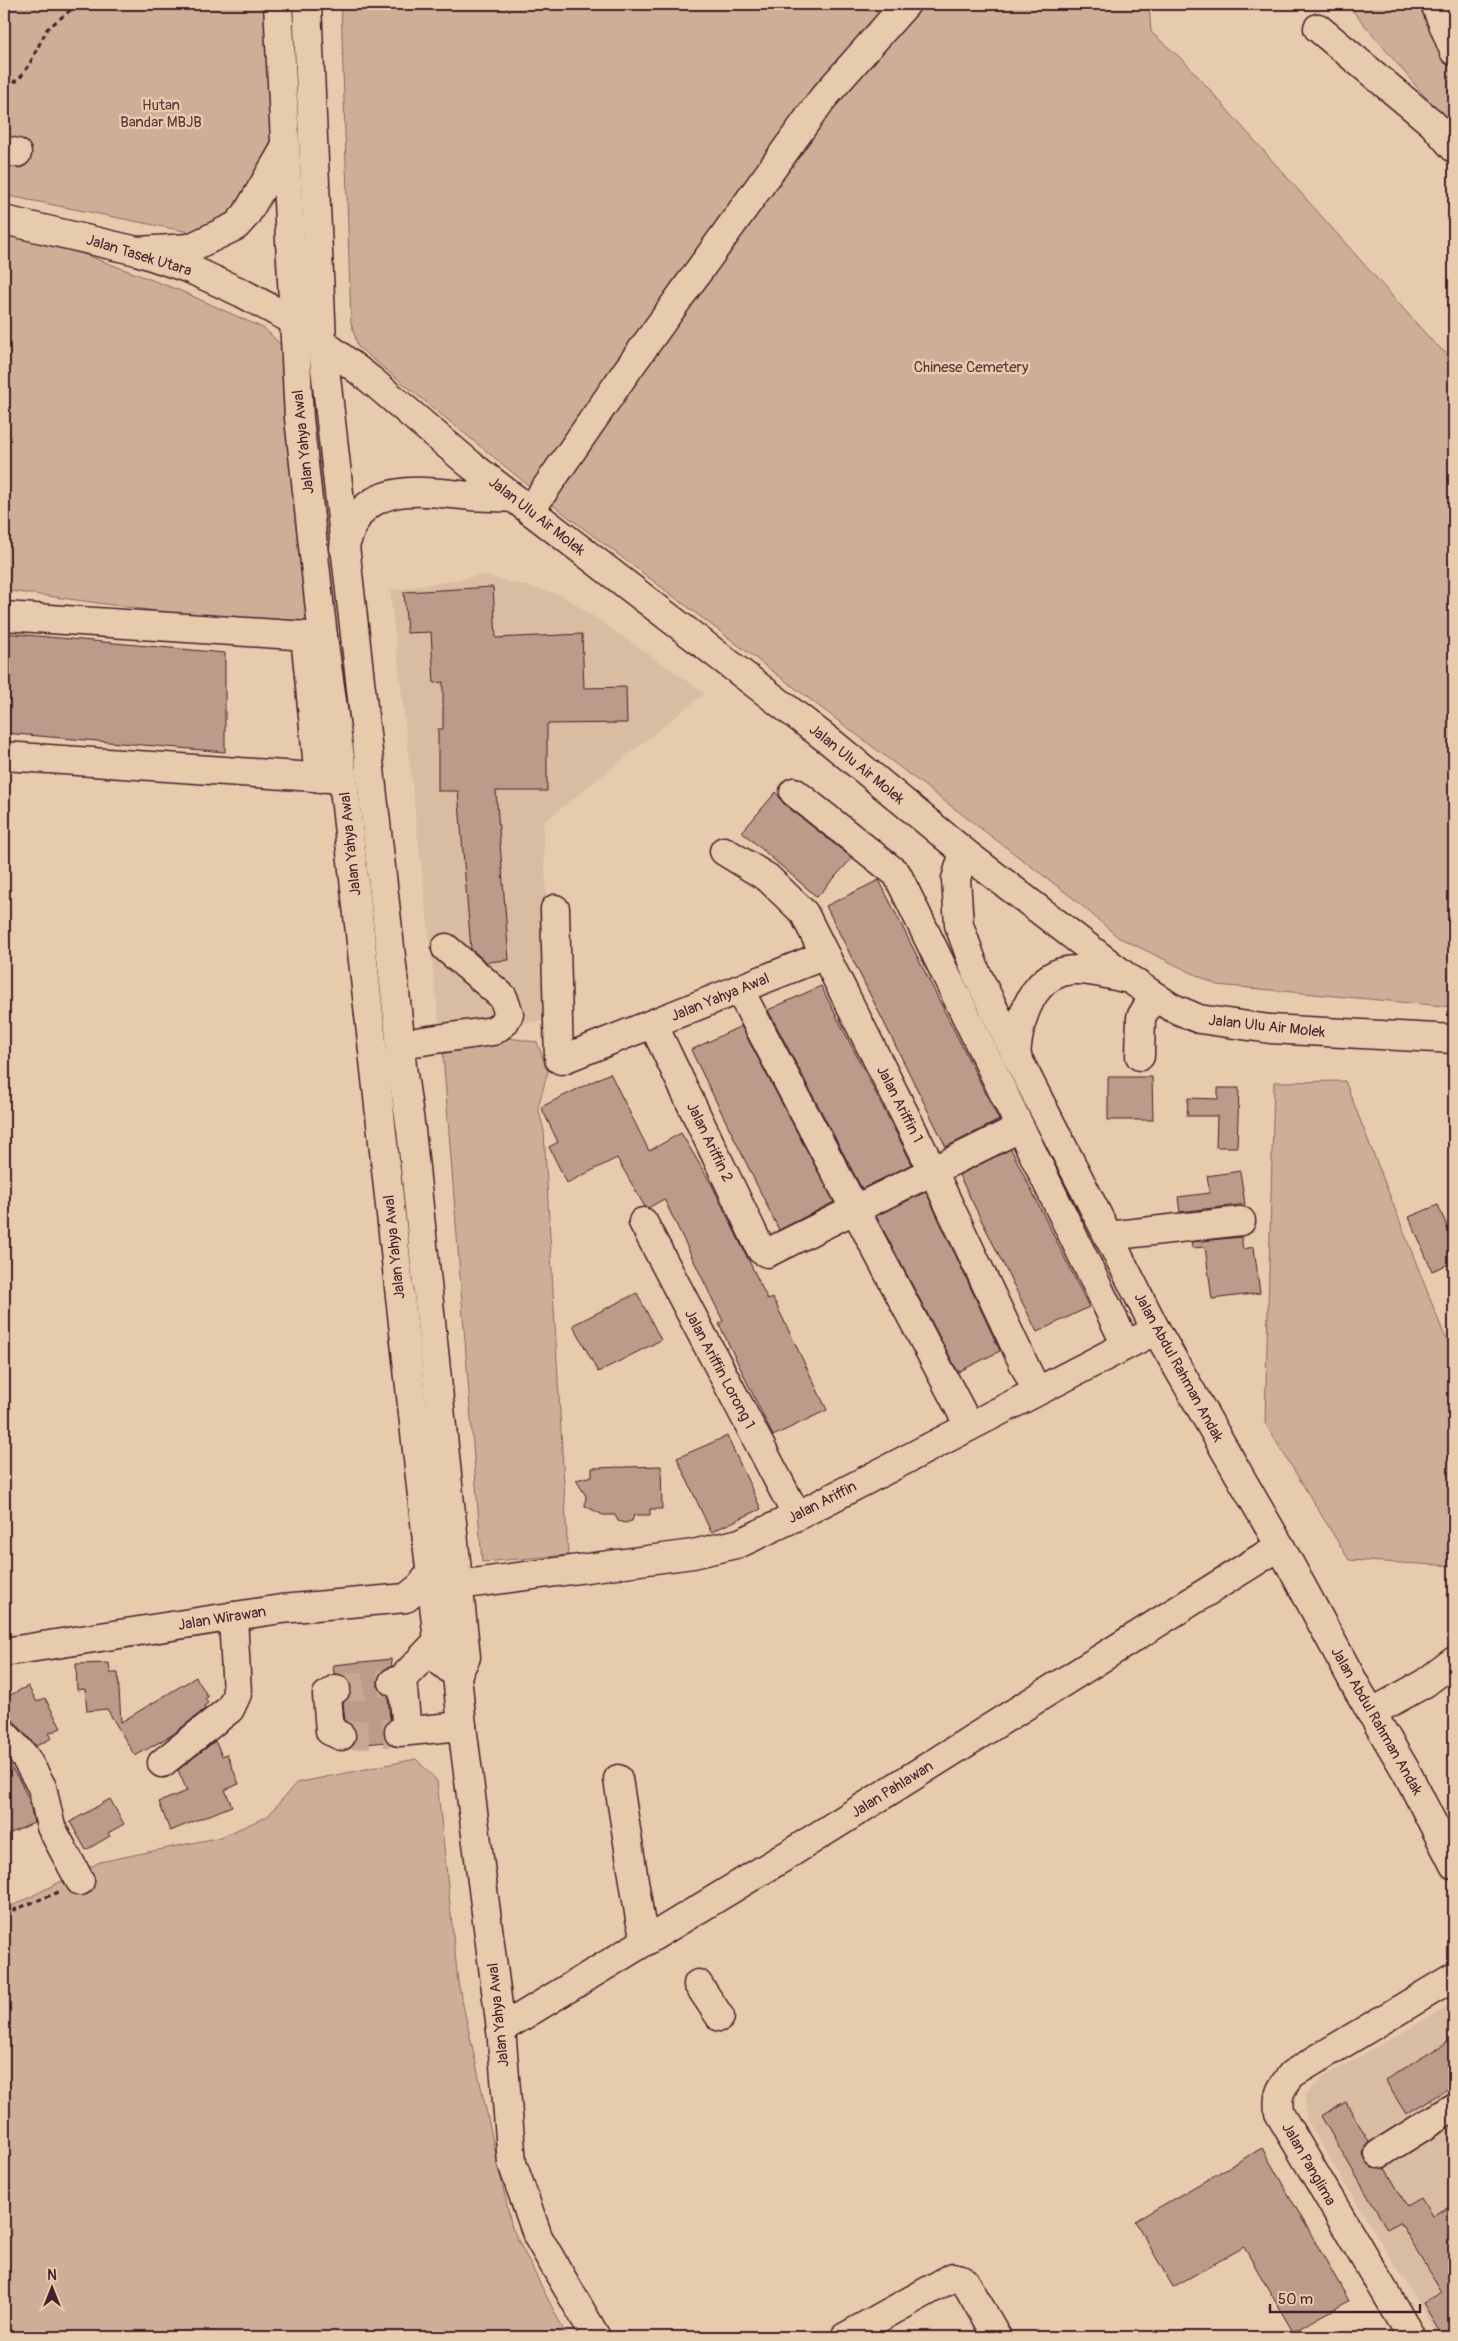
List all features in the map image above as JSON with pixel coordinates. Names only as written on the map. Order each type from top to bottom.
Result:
[{"type":"street","name":"Jalan Yahya Awal","points":[[278,4],[299,418],[298,635],[314,778],[431,1572],[441,1662],[457,1676]]},
{"type":"street","name":"Jalan Yahya Awal","points":[[307,4],[322,341],[466,1657],[457,1676],[501,2029],[512,2163],[538,2237],[596,2337]]},
{"type":"street","points":[[344,550],[354,522],[361,512],[373,501],[392,495],[410,491],[522,504],[626,372],[823,98],[906,4]]},
{"type":"street","points":[[1435,4],[1454,51]]},
{"type":"street","points":[[1318,28],[1432,123],[1454,148]]},
{"type":"street","points":[[137,252],[190,248],[236,226],[246,215],[284,150]]},
{"type":"street","name":"Jalan Tasek Utara","points":[[4,220],[137,252],[190,269],[242,293],[294,321],[322,341]]},
{"type":"street","name":"Jalan Ulu Air Molek","points":[[322,341],[522,504],[832,743],[964,852],[1128,978],[1171,1007],[1199,1019],[1270,1029],[1454,1039]]},
{"type":"street","points":[[4,616],[298,635]]},
{"type":"street","points":[[4,756],[314,778]]},
{"type":"street","points":[[794,792],[897,874],[1126,1345]]},
{"type":"street","name":"Jalan Ariffin 1","points":[[724,851],[768,878],[804,913],[933,1171],[1036,1390]]},
{"type":"street","name":"Jalan Abdul Rahman Andak","points":[[964,852],[956,878],[959,925],[976,972],[1016,1055],[1156,1330],[1280,1546],[1371,1713],[1406,1771],[1454,1865]]},
{"type":"street","name":"Jalan Yahya Awal","points":[[555,909],[559,1059],[565,1060],[825,955]]},
{"type":"street","points":[[400,1044],[494,1031],[504,1024],[508,1014],[508,1006],[503,997],[446,948]]},
{"type":"street","points":[[1016,1055],[1018,1029],[1035,990],[1057,973],[1078,970],[1128,978]]},
{"type":"street","points":[[739,989],[969,1426]]},
{"type":"street","points":[[1140,1056],[1141,1018],[1154,996]]},
{"type":"street","name":"Jalan Ariffin 2","points":[[653,1024],[761,1250],[767,1253],[772,1252],[855,1210]]},
{"type":"street","points":[[855,1210],[1019,1128]]},
{"type":"street","points":[[1108,1236],[1241,1221]]},
{"type":"street","name":"Jalan Ariffin Lorong 1","points":[[643,1222],[797,1516]]},
{"type":"street","name":"Jalan Ariffin","points":[[458,1585],[693,1554],[740,1542],[797,1516],[1036,1390],[1156,1330]]},
{"type":"street","name":"Jalan Pahlawan","points":[[501,2029],[789,1854],[1280,1546]]},
{"type":"street","points":[[431,1572],[421,1586],[406,1598],[421,1608],[437,1634],[398,1681],[403,1731],[462,1726]]},
{"type":"street","name":"Jalan Wirawan","points":[[4,1652],[281,1609],[406,1598]]},
{"type":"street","points":[[162,1763],[230,1709],[237,1694],[233,1616]]},
{"type":"street","points":[[1371,1713],[1425,1683],[1454,1661]]},
{"type":"street","points":[[336,1690],[327,1695],[330,1731],[341,1736]]},
{"type":"street","points":[[4,1734],[25,1757],[42,1788],[51,1827],[80,1881]]},
{"type":"street","points":[[618,1779],[640,1919],[646,1941]]},
{"type":"street","name":"Jalan Panglima","points":[[1411,2337],[1279,2114],[1278,2100],[1281,2087],[1292,2074],[1454,1976]]},
{"type":"street","points":[[698,1984],[720,2018]]},
{"type":"street","points":[[1380,2154],[1454,2107]]},
{"type":"street","points":[[844,2337],[953,2277],[961,2279],[966,2283],[987,2334]]},
{"type":"path","points":[[4,82],[18,81],[29,65],[47,29],[78,4]]},
{"type":"path","points":[[4,1914],[54,1895],[80,1881]]},
{"type":"shaded area","points":[[483,575],[562,595],[705,693],[543,823],[552,1020],[440,1031],[390,591]]},
{"type":"shaded area","points":[[1454,2003],[1454,2337],[1439,2337],[1306,2120],[1305,2095],[1323,2077]]},
{"type":"green space","name":"Hutan Bandar MBJB","points":[[4,4],[270,4],[271,138],[256,196],[194,233],[4,195]]},
{"type":"green space","name":"Chinese Cemetery","points":[[341,4],[1149,4],[1151,32],[1185,62],[1431,340],[1454,360],[1454,1007],[1217,985],[1118,937],[1073,898],[554,506],[358,347],[351,323]]},
{"type":"green space","points":[[1347,4],[1454,4],[1454,131]]},
{"type":"green space","points":[[4,235],[60,245],[181,291],[265,329],[287,351],[315,633],[4,590]]},
{"type":"green space","points":[[508,1038],[537,1042],[548,1071],[538,1107],[544,1131],[568,1555],[482,1562],[443,1054]]},
{"type":"green space","points":[[1345,1081],[1445,1337],[1454,1346],[1454,1566],[1349,1560],[1265,1423],[1274,1082]]},
{"type":"green space","points":[[416,1759],[437,1781],[458,1982],[512,2228],[567,2337],[4,2337],[4,1910],[100,1862],[221,1837],[268,1816],[296,1783]]},
{"type":"building","points":[[493,587],[496,638],[582,634],[584,688],[626,687],[627,723],[547,724],[547,791],[496,791],[509,960],[486,962],[471,949],[458,791],[438,791],[438,729],[443,729],[443,682],[434,683],[431,632],[407,633],[404,592]]},
{"type":"building","points":[[4,633],[225,653],[225,752],[4,733]]},
{"type":"building","points":[[776,792],[784,804],[852,858],[817,897],[742,832]]},
{"type":"building","points":[[879,880],[999,1120],[946,1147],[826,906]]},
{"type":"building","points":[[821,986],[912,1164],[862,1189],[768,1010]]},
{"type":"building","points":[[741,1026],[834,1202],[779,1230],[691,1050]]},
{"type":"building","points":[[610,1073],[649,1151],[681,1133],[712,1185],[768,1300],[773,1298],[827,1410],[773,1436],[719,1324],[723,1321],[664,1199],[648,1208],[645,1207],[617,1158],[567,1183],[549,1147],[558,1142],[541,1107]]},
{"type":"building","points":[[1108,1077],[1152,1077],[1153,1120],[1108,1120]]},
{"type":"building","points":[[1218,1088],[1239,1088],[1237,1147],[1216,1147],[1217,1116],[1187,1116],[1188,1098],[1218,1099]]},
{"type":"building","points":[[1011,1149],[1089,1307],[1037,1332],[959,1175]]},
{"type":"building","points":[[1240,1171],[1245,1204],[1180,1212],[1178,1197],[1210,1193],[1207,1176]]},
{"type":"building","points":[[926,1192],[1000,1351],[958,1372],[876,1216]]},
{"type":"building","points":[[1438,1205],[1454,1243],[1454,1262],[1432,1271],[1409,1217]]},
{"type":"building","points":[[1241,1237],[1243,1249],[1254,1247],[1260,1293],[1212,1299],[1205,1247],[1192,1248],[1191,1242]]},
{"type":"building","points":[[637,1293],[661,1340],[598,1372],[573,1325]]},
{"type":"building","points":[[727,1436],[761,1509],[711,1532],[677,1458]]},
{"type":"building","points":[[661,1466],[662,1509],[650,1509],[650,1515],[634,1515],[632,1521],[625,1523],[618,1521],[615,1515],[603,1515],[585,1506],[586,1496],[576,1480],[592,1476],[592,1468]]},
{"type":"building","points":[[391,1659],[392,1666],[382,1671],[378,1679],[378,1687],[388,1696],[390,1719],[385,1725],[383,1733],[387,1742],[353,1745],[356,1734],[353,1727],[345,1721],[343,1703],[350,1696],[352,1688],[349,1680],[343,1675],[334,1674],[333,1665]]},
{"type":"building","points":[[109,1663],[110,1673],[118,1673],[121,1722],[196,1677],[208,1697],[205,1699],[208,1703],[204,1706],[205,1709],[172,1735],[135,1756],[107,1709],[87,1711],[85,1689],[77,1690],[76,1664]]},
{"type":"building","points":[[28,1686],[37,1702],[45,1698],[61,1728],[49,1733],[52,1738],[36,1746],[13,1720],[8,1719],[4,1711],[4,1698]]},
{"type":"building","points":[[215,1741],[222,1756],[227,1754],[239,1784],[225,1790],[232,1806],[170,1831],[159,1802],[187,1791],[178,1770]]},
{"type":"building","points":[[4,1757],[20,1781],[29,1800],[34,1823],[4,1836]]},
{"type":"building","points":[[110,1799],[124,1824],[108,1833],[110,1836],[86,1850],[70,1822]]},
{"type":"building","points":[[1454,2038],[1454,2085],[1406,2114],[1385,2080]]},
{"type":"building","points":[[1346,2102],[1369,2142],[1363,2154],[1366,2162],[1372,2168],[1385,2168],[1407,2206],[1421,2198],[1432,2216],[1454,2203],[1454,2337],[1443,2337],[1423,2303],[1442,2292],[1400,2222],[1387,2229],[1321,2116]]},
{"type":"building","points":[[1262,2148],[1349,2301],[1293,2332],[1244,2247],[1173,2287],[1135,2221]]},
{"type":"tunnel","points":[[336,1689],[393,1682]]},
{"type":"tunnel","points":[[341,1736],[399,1732]]}]
